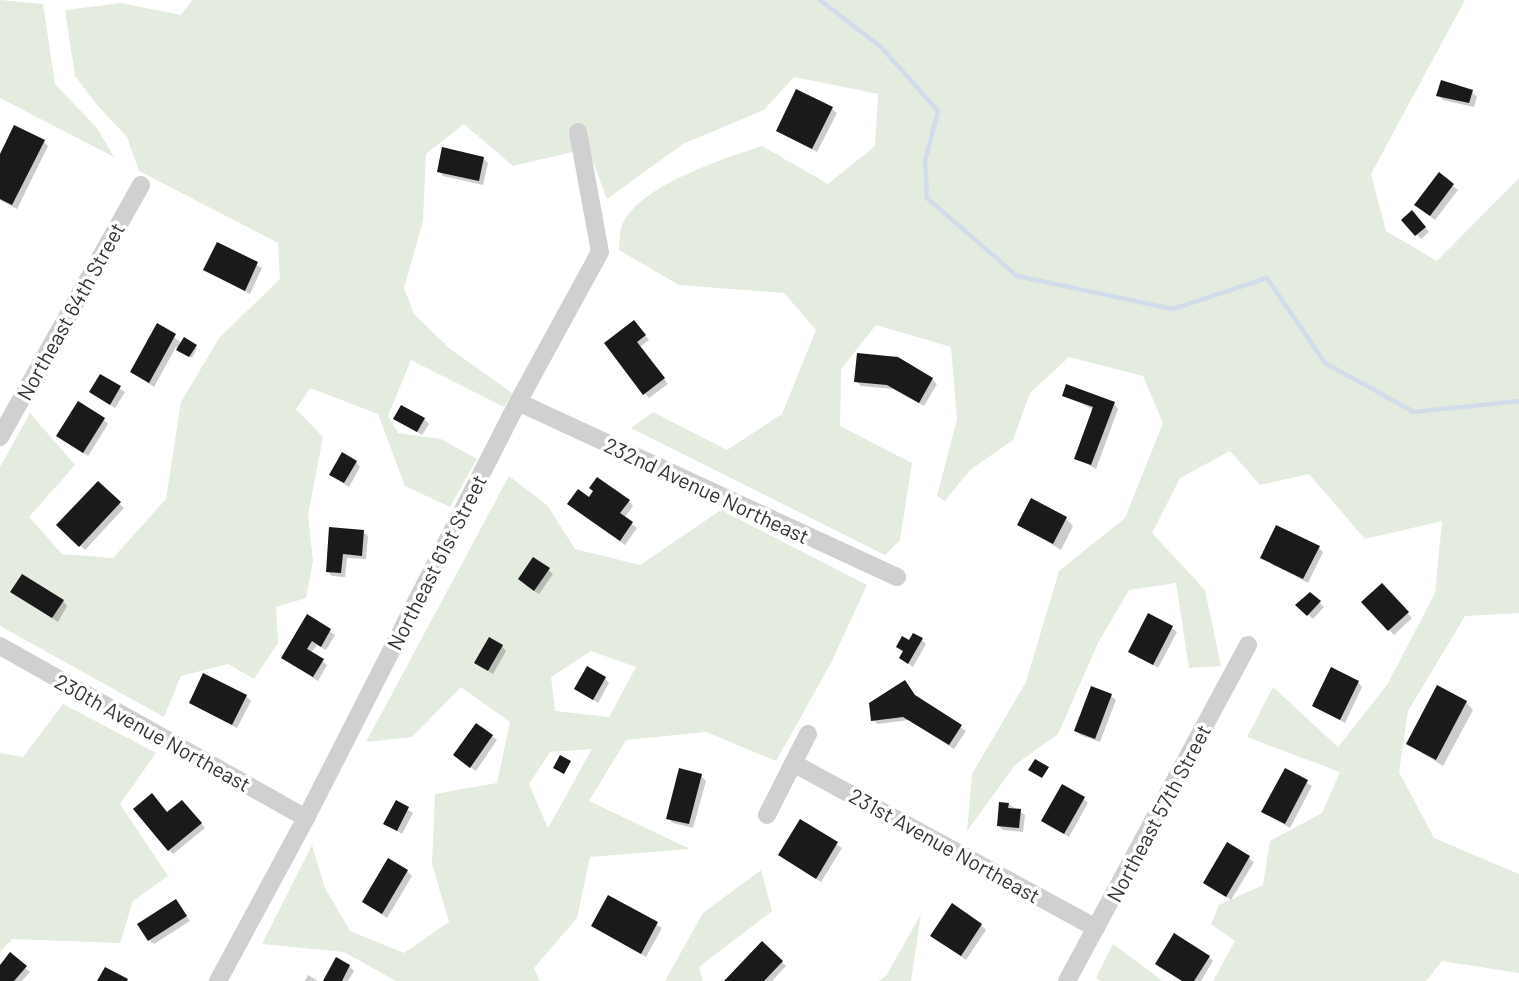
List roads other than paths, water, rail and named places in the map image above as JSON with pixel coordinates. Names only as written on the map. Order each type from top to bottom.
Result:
[{"type":"street","name":"Northeast 61st Street","points":[[218,981],[306,818],[518,402],[600,252],[578,132]]},
{"type":"street","name":"Northeast 64th Street","points":[[0,437],[141,185]]},
{"type":"street","name":"232nd Avenue Northeast","points":[[518,402],[897,577]]},
{"type":"street","name":"Northeast 57th Street","points":[[1067,981],[1248,645]]},
{"type":"street","name":"230th Avenue Northeast","points":[[0,646],[306,818]]},
{"type":"street","points":[[767,815],[808,734]]},
{"type":"street","name":"231st Avenue Northeast","points":[[793,763],[1096,928]]},
{"type":"waterway","points":[[820,0],[881,47],[938,111],[925,161],[927,198],[1017,276],[1173,309],[1267,278],[1325,363],[1414,412],[1519,401]]}]
